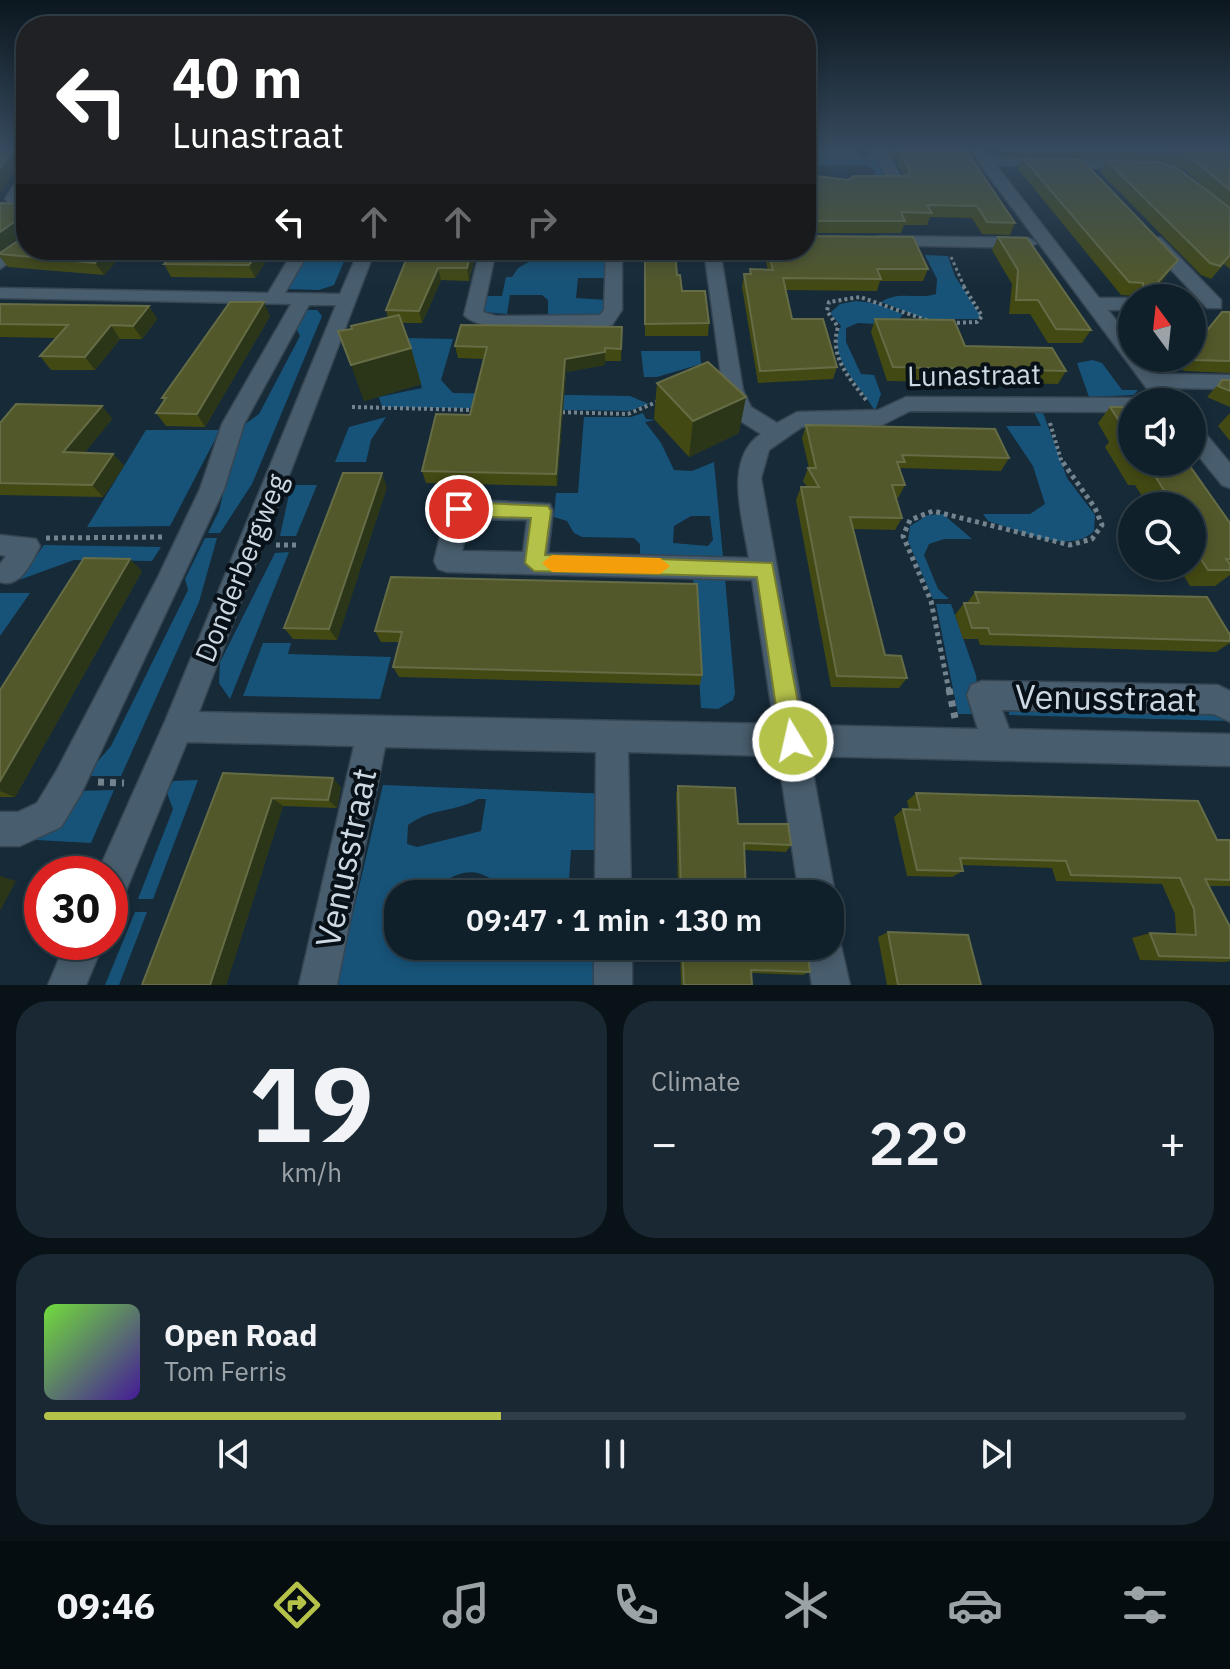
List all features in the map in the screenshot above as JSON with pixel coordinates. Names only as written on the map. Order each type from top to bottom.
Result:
[{"type":"street","points":[[1011,195],[1118,335]]},
{"type":"street","points":[[1141,228],[1222,304]]},
{"type":"street","points":[[867,240],[1047,243]]},
{"type":"street","points":[[0,264],[16,250]]},
{"type":"street","points":[[273,299],[296,260]]},
{"type":"street","name":"Donderbergweg","points":[[123,856],[178,727],[363,260]]},
{"type":"street","points":[[486,260],[473,315],[481,320],[510,322],[605,321],[613,310],[614,260]]},
{"type":"street","points":[[714,260],[733,390],[742,412],[777,433],[759,446],[749,478],[815,880]]},
{"type":"street","points":[[0,293],[347,300]]},
{"type":"street","name":"Donderbergweg","points":[[0,829],[20,829],[49,815],[69,782],[169,583],[212,489],[233,424],[303,299]]},
{"type":"street","points":[[1094,304],[1118,304]]},
{"type":"street","points":[[1146,372],[1158,388]]},
{"type":"street","points":[[1153,381],[1230,382]]},
{"type":"street","name":"Lunastraat","points":[[777,433],[797,420],[877,418],[906,404],[1118,405]]},
{"type":"street","points":[[1206,450],[1230,479]]},
{"type":"street","points":[[0,545],[27,546],[8,574]]},
{"type":"street","points":[[534,563],[765,569]]},
{"type":"street","name":"Venusstraat","points":[[998,743],[982,695],[1218,700],[1230,707]]},
{"type":"street","name":"Venusstraat","points":[[178,727],[1230,750]]},
{"type":"street","name":"Venusstraat","points":[[318,985],[373,730]]},
{"type":"street","points":[[612,737],[613,880]]},
{"type":"street","points":[[67,985],[77,960]]},
{"type":"street","points":[[613,960],[613,985]]},
{"type":"street","points":[[827,960],[831,985]]},
{"type":"path","points":[[943,242],[957,264],[954,271],[982,316],[977,322],[946,323]]},
{"type":"path","points":[[877,418],[839,365],[834,337],[838,327],[827,311],[829,302],[860,297],[935,322]]},
{"type":"path","points":[[551,412],[628,414],[667,397]]},
{"type":"path","points":[[960,743],[931,601],[903,536],[910,520],[933,511],[1070,545],[1092,539],[1102,525],[1095,508],[1063,465],[1043,405]]},
{"type":"path","points":[[352,407],[490,410]]},
{"type":"path","points":[[69,782],[154,783]]},
{"type":"shaded area","points":[[925,255],[948,256],[955,276],[980,315],[978,319],[925,319],[881,302],[901,296],[936,294],[937,279]]},
{"type":"shaded area","points":[[304,260],[345,260],[334,285],[319,290],[285,289]]},
{"type":"shaded area","points":[[532,260],[608,260],[609,278],[578,278],[576,298],[607,300],[603,314],[548,316],[548,300],[542,295],[510,295],[507,314],[484,312],[481,307],[485,296],[502,296],[506,277],[512,277],[518,268]]},
{"type":"shaded area","points":[[856,301],[874,303],[903,314],[895,325],[858,323],[846,328],[846,342],[861,374],[874,375],[881,394],[875,411],[841,360],[837,337],[841,326],[830,313],[840,304]]},
{"type":"shaded area","points":[[307,310],[317,310],[322,316],[252,484],[220,533],[208,533],[219,511],[235,443],[245,424],[259,414],[300,336],[296,328]]},
{"type":"shaded area","points":[[407,338],[453,339],[441,380],[453,393],[630,396],[649,404],[629,411],[382,407],[379,397],[422,388]]},
{"type":"shaded area","points":[[641,351],[700,351],[701,364],[657,377],[644,377]]},
{"type":"shaded area","points":[[1093,360],[1102,363],[1121,388],[1118,396],[1089,397],[1077,363]]},
{"type":"shaded area","points":[[1033,410],[1042,410],[1067,478],[1095,515],[1094,531],[1084,538],[1057,541],[1042,538],[988,521],[983,514],[1030,514],[1045,504],[1033,466],[1006,426],[1041,426]]},
{"type":"shaded area","points":[[643,413],[646,419],[655,420],[645,422],[661,443],[674,470],[692,471],[714,462],[723,557],[640,555],[640,544],[634,538],[582,537],[574,533],[567,521],[554,517],[556,493],[578,493],[584,417],[631,417]],"holes":[[[691,516],[710,516],[713,540],[708,546],[673,543],[674,526]]]},
{"type":"shaded area","points":[[386,417],[371,440],[366,462],[335,462],[349,427]]},
{"type":"shaded area","points":[[146,430],[220,430],[170,526],[87,527]]},
{"type":"shaded area","points":[[291,485],[317,485],[296,536],[280,536]]},
{"type":"shaded area","points":[[943,514],[972,539],[944,539],[929,544],[924,555],[938,589],[949,599],[933,599],[908,541],[910,526],[928,515]]},
{"type":"shaded area","points":[[205,538],[217,538],[199,602],[121,776],[85,776],[111,746],[188,590],[185,579]]},
{"type":"shaded area","points":[[44,545],[161,547],[152,561],[74,560],[19,580]]},
{"type":"shaded area","points":[[289,552],[230,699],[219,683],[220,662],[275,553]]},
{"type":"shaded area","points":[[693,577],[725,578],[735,693],[733,700],[718,709],[701,708]]},
{"type":"shaded area","points":[[0,593],[30,593],[0,636]]},
{"type":"shaded area","points":[[936,604],[951,604],[976,675],[981,714],[958,714]]},
{"type":"shaded area","points":[[263,643],[291,643],[288,654],[391,657],[380,699],[243,696]]},
{"type":"shaded area","points":[[1215,702],[1230,721],[1009,715],[1009,705]]},
{"type":"shaded area","points":[[198,780],[153,899],[138,899],[173,809],[167,793],[173,781]]},
{"type":"shaded area","points":[[383,785],[611,794],[601,850],[571,850],[569,880],[493,880],[473,872],[447,880],[384,880],[384,960],[606,960],[605,985],[336,985]],"holes":[[[486,799],[481,831],[417,847],[407,844],[408,825],[417,819]]]},
{"type":"shaded area","points":[[114,790],[91,843],[18,839],[76,791]]},
{"type":"shaded area","points":[[135,912],[147,912],[119,985],[105,985],[115,960],[128,960],[128,929]]},
{"type":"building","points":[[816,195],[996,195],[1015,223],[987,222],[977,206],[927,205],[932,213],[901,212],[905,221],[816,221]]},
{"type":"building","points":[[1055,195],[1116,195],[1178,260],[1158,282],[1160,284],[1129,282]]},
{"type":"building","points":[[1141,195],[1213,195],[1230,208],[1230,255],[1220,266],[1210,263]]},
{"type":"building","points":[[0,203],[16,204],[16,221],[0,232]]},
{"type":"building","points":[[816,236],[913,237],[928,269],[877,269],[881,279],[783,278],[792,319],[823,319],[837,367],[760,371],[744,274],[751,274],[750,269],[773,270],[770,260],[816,260]]},
{"type":"building","points":[[998,237],[1027,238],[1091,330],[1056,329],[1038,300],[1016,300],[1018,270]]},
{"type":"building","points":[[16,242],[16,256],[0,253]]},
{"type":"building","points":[[63,260],[98,260],[95,263]]},
{"type":"building","points":[[167,260],[252,260],[249,265],[164,264]]},
{"type":"building","points":[[406,260],[469,260],[467,268],[438,268],[419,311],[386,310]]},
{"type":"building","points":[[645,260],[676,260],[682,291],[705,291],[709,323],[645,324]]},
{"type":"building","points":[[230,302],[264,302],[197,414],[156,413],[166,398],[162,398]]},
{"type":"building","points":[[0,304],[149,306],[133,326],[111,325],[85,357],[40,356],[68,325],[0,324]]},
{"type":"building","points":[[1222,312],[1230,312],[1230,361],[1206,360],[1206,332]]},
{"type":"building","points":[[399,315],[411,348],[351,365],[338,331]]},
{"type":"building","points":[[875,319],[954,320],[965,346],[1052,348],[1066,371],[893,367]]},
{"type":"building","points":[[461,325],[622,327],[621,349],[605,348],[605,352],[565,359],[556,474],[422,471],[436,414],[470,415],[487,347],[455,346]]},
{"type":"building","points":[[708,362],[746,397],[693,421],[657,383]]},
{"type":"building","points":[[1222,380],[1230,380],[1230,391],[1218,386]]},
{"type":"building","points":[[16,404],[102,406],[63,452],[113,454],[92,485],[0,483],[0,423]]},
{"type":"building","points":[[1110,407],[1118,407],[1118,419]]},
{"type":"building","points":[[806,425],[995,429],[1009,458],[902,455],[905,462],[897,462],[905,485],[892,485],[902,518],[850,517],[885,655],[901,656],[907,678],[837,676],[801,487],[819,487],[808,468],[816,468]]},
{"type":"building","points":[[343,473],[382,473],[329,629],[284,628]]},
{"type":"building","points":[[1155,476],[1197,476],[1230,523],[1230,559],[1226,559],[1230,570],[1208,570],[1206,567],[1206,492],[1165,492]]},
{"type":"building","points":[[84,558],[130,559],[0,781],[0,690]]},
{"type":"building","points":[[391,577],[697,584],[702,675],[393,667],[402,632],[375,631]]},
{"type":"building","points":[[975,592],[1207,597],[1230,635],[1230,641],[990,634],[988,628],[972,628],[964,603],[979,603]]},
{"type":"building","points":[[223,773],[333,778],[328,800],[272,798],[210,985],[142,985]]},
{"type":"building","points":[[678,786],[735,788],[738,824],[788,824],[791,845],[744,843],[745,880],[681,880]]},
{"type":"building","points":[[916,793],[1198,801],[1217,840],[1230,840],[1230,880],[1205,879],[1230,927],[1230,958],[1159,956],[1150,933],[1196,935],[1194,909],[1180,878],[1071,875],[1066,861],[960,858],[963,871],[917,870],[903,809],[920,810]]},
{"type":"building","points":[[888,932],[968,935],[981,985],[898,985]]},
{"type":"building","points":[[683,960],[809,960],[810,972],[751,970],[752,985],[684,985]]},
{"type":"slow traffic","points":[[552,563],[660,566]]},
{"type":"route","points":[[459,509],[541,511],[534,563],[765,569],[793,741]]}]
